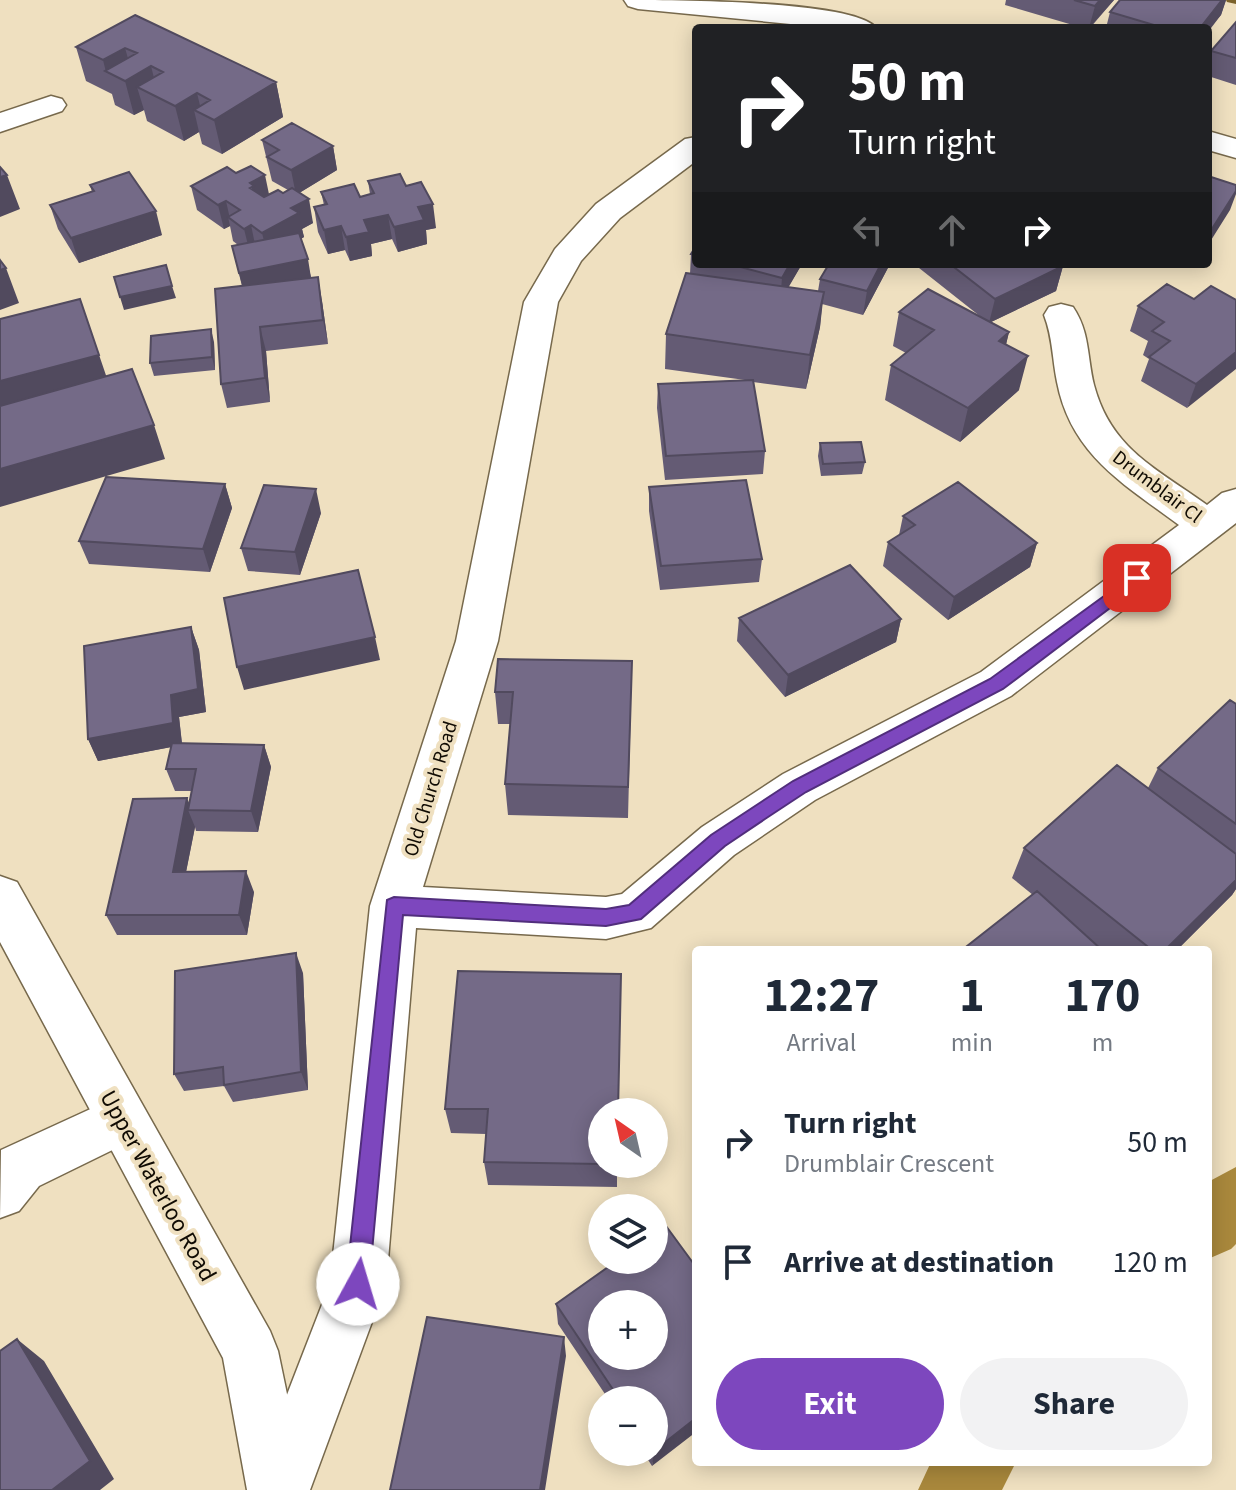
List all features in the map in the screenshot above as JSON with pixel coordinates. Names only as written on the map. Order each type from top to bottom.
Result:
[{"type":"street","points":[[638,0],[836,16]]},
{"type":"street","points":[[0,123],[51,105]]},
{"type":"street","points":[[1212,141],[1236,149]]},
{"type":"street","name":"Old Church Road","points":[[278,1490],[358,1284],[394,906],[477,641],[541,302],[567,256],[608,211],[692,149]]},
{"type":"street","name":"Drumblair Cl","points":[[1061,315],[1070,337],[1075,383],[1089,426],[1111,455],[1222,514]]},
{"type":"street","points":[[394,906],[606,918],[634,913],[718,841],[799,787],[996,684],[1222,514]]},
{"type":"street","name":"Upper Waterloo Road","points":[[0,896],[250,1351],[278,1490]]},
{"type":"street","points":[[0,1192],[20,1168],[121,1120]]},
{"type":"building","points":[[1074,0],[1100,0],[1095,6]]},
{"type":"building","points":[[1120,0],[1222,0],[1203,24],[1150,24],[1110,12]]},
{"type":"building","points":[[135,15],[276,82],[214,120],[194,110],[210,100],[197,93],[175,106],[137,87],[163,72],[151,66],[125,81],[105,71],[137,53],[125,48],[103,60],[76,47]]},
{"type":"building","points":[[1236,22],[1236,58],[1212,50]]},
{"type":"building","points":[[292,123],[333,146],[291,170],[267,157],[279,150],[262,140]]},
{"type":"building","points":[[251,166],[265,175],[250,183],[254,186],[250,188],[264,197],[292,188],[309,199],[291,208],[299,213],[262,233],[251,225],[244,229],[228,217],[240,210],[226,201],[218,205],[191,186],[227,167],[236,173]]},
{"type":"building","points":[[129,172],[156,211],[71,238],[50,205],[94,191],[90,185]]},
{"type":"building","points":[[400,174],[406,186],[421,182],[433,204],[418,207],[424,220],[394,227],[388,215],[364,220],[369,232],[346,237],[341,226],[324,230],[314,207],[327,204],[321,192],[354,184],[360,197],[374,193],[368,181]]},
{"type":"building","points":[[1212,177],[1236,185],[1236,191],[1212,229]]},
{"type":"building","points":[[299,233],[308,259],[239,273],[232,246]]},
{"type":"building","points":[[166,265],[172,286],[120,297],[114,277]]},
{"type":"building","points":[[744,268],[788,268],[782,278]]},
{"type":"building","points":[[827,268],[879,268],[867,291],[820,279]]},
{"type":"building","points":[[955,268],[1059,268],[995,299]]},
{"type":"building","points":[[686,273],[824,292],[810,355],[666,334]]},
{"type":"building","points":[[318,277],[323,320],[260,327],[265,378],[221,384],[215,289]]},
{"type":"building","points":[[1167,284],[1194,299],[1211,286],[1236,300],[1236,352],[1196,384],[1149,357],[1170,341],[1152,331],[1164,322],[1138,306]]},
{"type":"building","points":[[928,289],[1009,332],[999,341],[1028,356],[968,408],[891,365],[934,330],[899,312]]},
{"type":"building","points":[[80,299],[99,355],[0,381],[0,319]]},
{"type":"building","points":[[211,329],[212,357],[150,363],[151,336]]},
{"type":"building","points":[[132,369],[154,425],[0,469],[0,406]]},
{"type":"building","points":[[753,380],[765,451],[666,456],[658,384]]},
{"type":"building","points":[[861,442],[865,462],[823,464],[820,443]]},
{"type":"building","points":[[106,477],[225,484],[203,549],[79,541]]},
{"type":"building","points":[[746,480],[762,559],[661,566],[649,487]]},
{"type":"building","points":[[958,482],[1037,543],[954,597],[888,542],[915,525],[903,516]]},
{"type":"building","points":[[264,485],[316,489],[295,552],[241,548]]},
{"type":"building","points":[[850,565],[901,619],[788,675],[739,618]]},
{"type":"building","points":[[358,570],[375,637],[237,667],[224,598]]},
{"type":"building","points":[[191,627],[198,689],[171,695],[173,723],[88,739],[84,646]]},
{"type":"building","points":[[498,659],[632,661],[628,787],[505,784],[513,692],[495,692]]},
{"type":"building","points":[[1230,700],[1236,704],[1236,824],[1158,768]]},
{"type":"building","points":[[172,743],[264,745],[251,811],[188,810],[196,769],[166,769]]},
{"type":"building","points":[[1117,765],[1236,854],[1236,880],[1169,946],[1147,946],[1024,848]]},
{"type":"building","points":[[187,798],[173,872],[246,871],[239,915],[106,915],[133,799]]},
{"type":"building","points":[[1037,891],[1098,946],[967,946]]},
{"type":"building","points":[[296,953],[301,1072],[224,1085],[223,1067],[174,1074],[175,971]]},
{"type":"building","points":[[458,971],[621,974],[618,1098],[588,1098],[588,1164],[484,1162],[488,1109],[445,1109]]},
{"type":"building","points":[[668,1229],[692,1262],[692,1421],[668,1440],[668,1386],[611,1386],[600,1370],[668,1370],[668,1290],[588,1290],[588,1352],[556,1304],[598,1274],[668,1274]]},
{"type":"building","points":[[427,1317],[564,1337],[540,1490],[390,1490]]},
{"type":"building","points":[[17,1339],[90,1461],[52,1490],[0,1490],[0,1351]]},
{"type":"waterway","points":[[1231,0],[1236,1]]},
{"type":"waterway","points":[[1212,1223],[1236,1198]]},
{"type":"waterway","points":[[953,1490],[977,1466]]},
{"type":"route","points":[[358,1284],[394,906],[606,918],[634,913],[718,841],[799,787],[996,684],[1137,578]]}]
